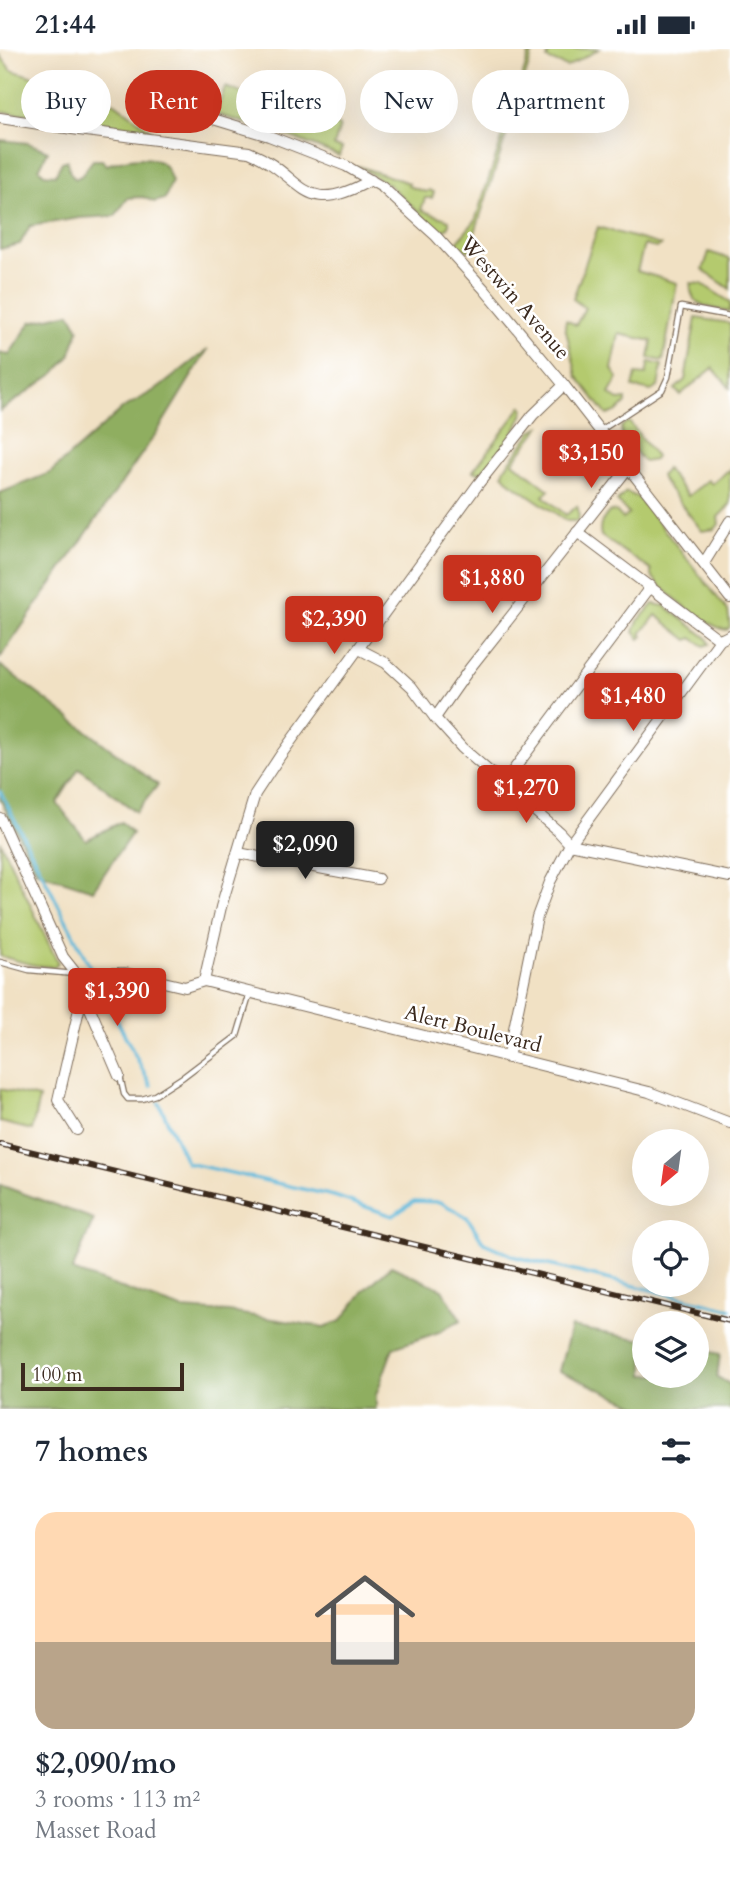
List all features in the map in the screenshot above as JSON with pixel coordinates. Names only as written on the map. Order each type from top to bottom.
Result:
[{"type":"street","points":[[0,118],[249,152],[266,160],[299,186],[326,198],[340,196],[371,180]]},
{"type":"street","name":"Westwin Avenue","points":[[222,122],[346,166],[382,187],[435,236],[484,289],[564,385],[730,598]]},
{"type":"street","points":[[204,981],[221,907],[254,794],[479,483],[533,415],[564,385]]},
{"type":"street","points":[[435,718],[470,668],[629,467]]},
{"type":"street","points":[[704,563],[730,521]]},
{"type":"street","points":[[508,1058],[537,917],[550,882],[570,845],[725,638],[577,532]]},
{"type":"street","points":[[503,785],[650,586]]},
{"type":"street","points":[[359,649],[386,663],[412,687],[462,748],[559,832],[570,845],[730,877]]},
{"type":"street","points":[[0,818],[63,957],[82,981],[83,992],[58,1100],[77,1130]]},
{"type":"street","points":[[237,853],[378,879]]},
{"type":"street","name":"Alert Boulevard","points":[[78,974],[125,973],[185,987],[204,981],[649,1092],[730,1123]]},
{"type":"street","points":[[83,992],[120,1076]]},
{"type":"lane","points":[[600,431],[662,390],[668,377],[681,307],[730,316]]},
{"type":"lane","points":[[0,962],[29,970],[78,974]]},
{"type":"lane","points":[[120,1076],[124,1094],[133,1099],[155,1095],[183,1077],[237,1036],[250,992]]},
{"type":"green space","points":[[531,49],[534,49],[527,70],[524,70]]},
{"type":"green space","points":[[550,49],[599,49],[567,67],[547,59]]},
{"type":"green space","points":[[0,55],[11,70],[21,73],[21,114],[0,111]]},
{"type":"green space","points":[[225,87],[236,91],[236,120],[222,116]]},
{"type":"green space","points":[[111,102],[125,110],[125,127],[111,125]]},
{"type":"green space","points":[[278,133],[338,133],[334,146],[342,148],[339,156]]},
{"type":"green space","points":[[504,133],[507,133],[469,251],[455,246],[475,221]]},
{"type":"green space","points":[[0,140],[28,143],[48,151],[39,169],[44,174],[55,175],[62,162],[67,160],[70,173],[75,179],[81,176],[93,160],[102,160],[107,165],[144,158],[164,165],[172,181],[165,199],[154,202],[143,197],[128,198],[115,216],[80,218],[30,226],[20,244],[0,249]]},
{"type":"green space","points":[[358,166],[409,183],[408,186],[434,192],[432,198],[425,198],[421,210],[449,220],[449,226],[441,233],[389,185]]},
{"type":"green space","points":[[598,227],[661,245],[656,248],[644,245],[637,271],[677,283],[663,361],[649,358],[652,341],[619,334],[612,369],[618,378],[609,394],[619,400],[626,399],[626,403],[618,411],[607,415],[577,376],[565,326],[566,320],[576,325],[585,308],[573,299]]},
{"type":"green space","points":[[709,252],[730,259],[730,289],[703,270]]},
{"type":"green space","points":[[691,283],[702,284],[730,302],[730,312],[697,302],[691,291]]},
{"type":"green space","points":[[70,313],[79,329],[70,356],[55,373],[0,411],[0,353],[9,355],[31,322]]},
{"type":"green space","points":[[696,318],[730,323],[730,388],[713,368],[680,395],[675,389],[685,380]]},
{"type":"green space","points":[[208,349],[159,429],[0,658],[0,493],[50,473],[122,409],[160,387]]},
{"type":"green space","points":[[649,362],[662,365],[658,387],[651,391],[633,387],[636,374],[646,375]]},
{"type":"green space","points":[[522,406],[522,417],[499,453],[479,473],[473,471]]},
{"type":"green space","points":[[627,422],[656,457],[654,460],[644,462],[622,436],[621,427]]},
{"type":"green space","points":[[540,427],[513,462],[549,490],[543,496],[566,515],[577,506],[578,521],[567,521],[511,483],[503,474],[533,430]]},
{"type":"green space","points":[[666,469],[688,496],[708,480],[712,484],[730,469],[730,505],[718,517],[719,524],[715,529],[702,531],[663,481],[661,476]]},
{"type":"green space","points":[[626,492],[639,498],[728,611],[730,627],[727,630],[709,623],[686,607],[657,582],[651,575],[651,570],[601,536],[602,522],[610,511],[617,512],[623,519],[629,514],[617,501]]},
{"type":"green space","points":[[653,604],[665,606],[707,638],[710,644],[704,646],[692,638],[688,640],[656,615],[640,639],[634,632],[638,621]]},
{"type":"green space","points":[[0,665],[158,785],[136,812],[79,768],[57,803],[86,840],[121,822],[132,833],[93,890],[37,872],[0,799]]},
{"type":"green space","points":[[0,841],[58,963],[53,967],[33,965],[0,956]]},
{"type":"green space","points":[[0,1089],[39,1098],[32,1130],[0,1122]]},
{"type":"green space","points":[[0,1185],[94,1219],[72,1271],[182,1309],[229,1312],[324,1327],[341,1321],[364,1291],[391,1266],[442,1289],[461,1320],[439,1332],[393,1348],[376,1395],[376,1409],[0,1409]]},
{"type":"green space","points":[[571,1327],[632,1338],[632,1388],[709,1388],[709,1352],[720,1354],[717,1377],[730,1384],[730,1409],[645,1409],[559,1371]]},
{"type":"waterway","points":[[0,791],[90,967]]},
{"type":"waterway","points":[[97,981],[151,1086]]},
{"type":"waterway","points":[[159,1103],[187,1163],[334,1196],[393,1216],[414,1201],[440,1202],[467,1217],[484,1243],[516,1257],[730,1309]]},
{"type":"railway","points":[[0,1144],[730,1321]]}]
